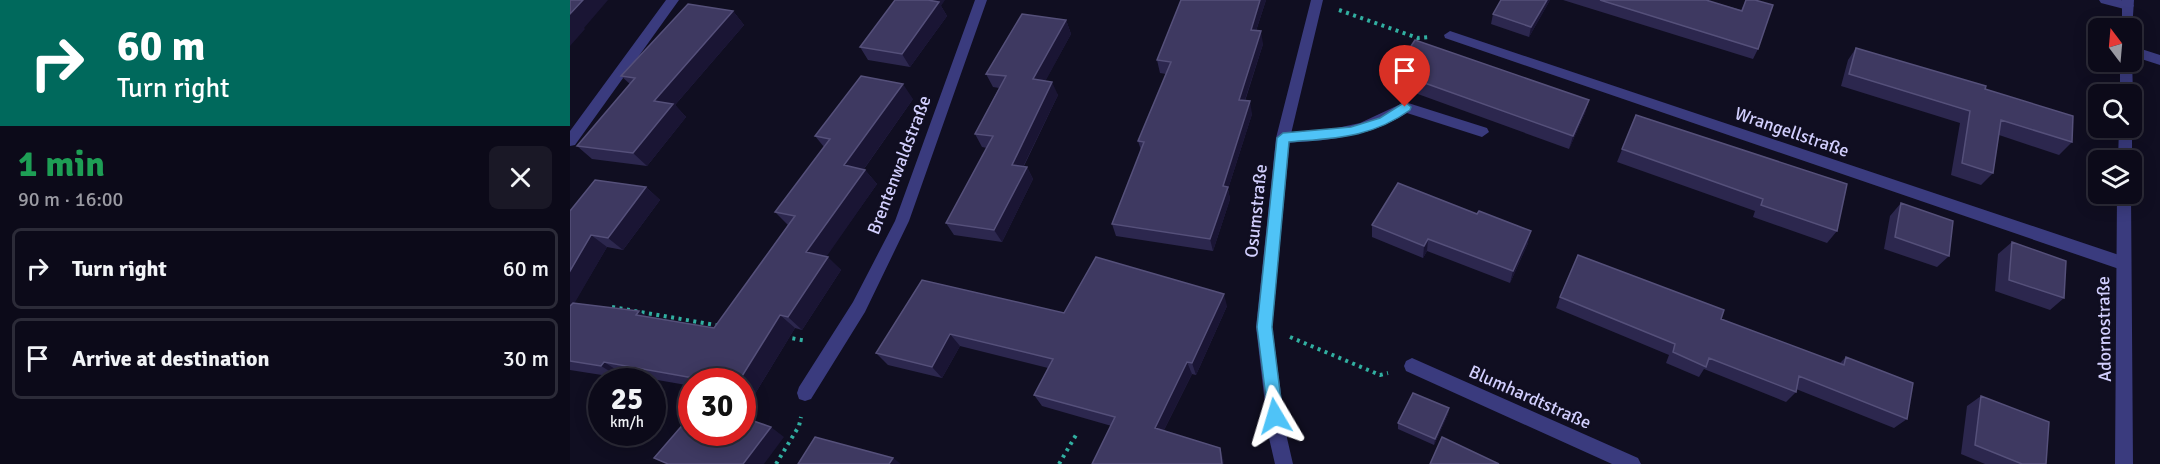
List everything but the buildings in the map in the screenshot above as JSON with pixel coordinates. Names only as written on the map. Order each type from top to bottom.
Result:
[{"type":"street","points":[[570,141],[673,0]]},
{"type":"street","name":"Brentenwaldstraße","points":[[805,393],[859,307],[902,221],[981,0]]},
{"type":"street","points":[[2105,0],[2128,3]]},
{"type":"street","name":"Osumstraße","points":[[1284,464],[1278,438],[1264,327],[1283,138],[1316,1]]},
{"type":"street","name":"Wrangellstraße","points":[[1450,35],[2122,263]]},
{"type":"street","points":[[2142,54],[2160,60]]},
{"type":"street","points":[[1283,138],[1351,132],[1385,121],[1405,107],[1482,132]]},
{"type":"street","name":"Adornostraße","points":[[2124,204],[2122,263],[2126,351],[2124,464]]},
{"type":"street","name":"Blumhardtstraße","points":[[1412,366],[1632,464]]},
{"type":"path","points":[[1316,1],[1418,38],[1450,35]]},
{"type":"path","points":[[612,307],[729,327]]},
{"type":"path","points":[[1264,327],[1380,375],[1412,366]]},
{"type":"path","points":[[776,336],[834,346]]},
{"type":"path","points":[[776,464],[799,426],[805,393]]},
{"type":"path","points":[[1059,464],[1076,435]]},
{"type":"route","points":[[1275,416],[1264,327],[1283,138],[1351,132],[1385,121],[1405,107]]}]
